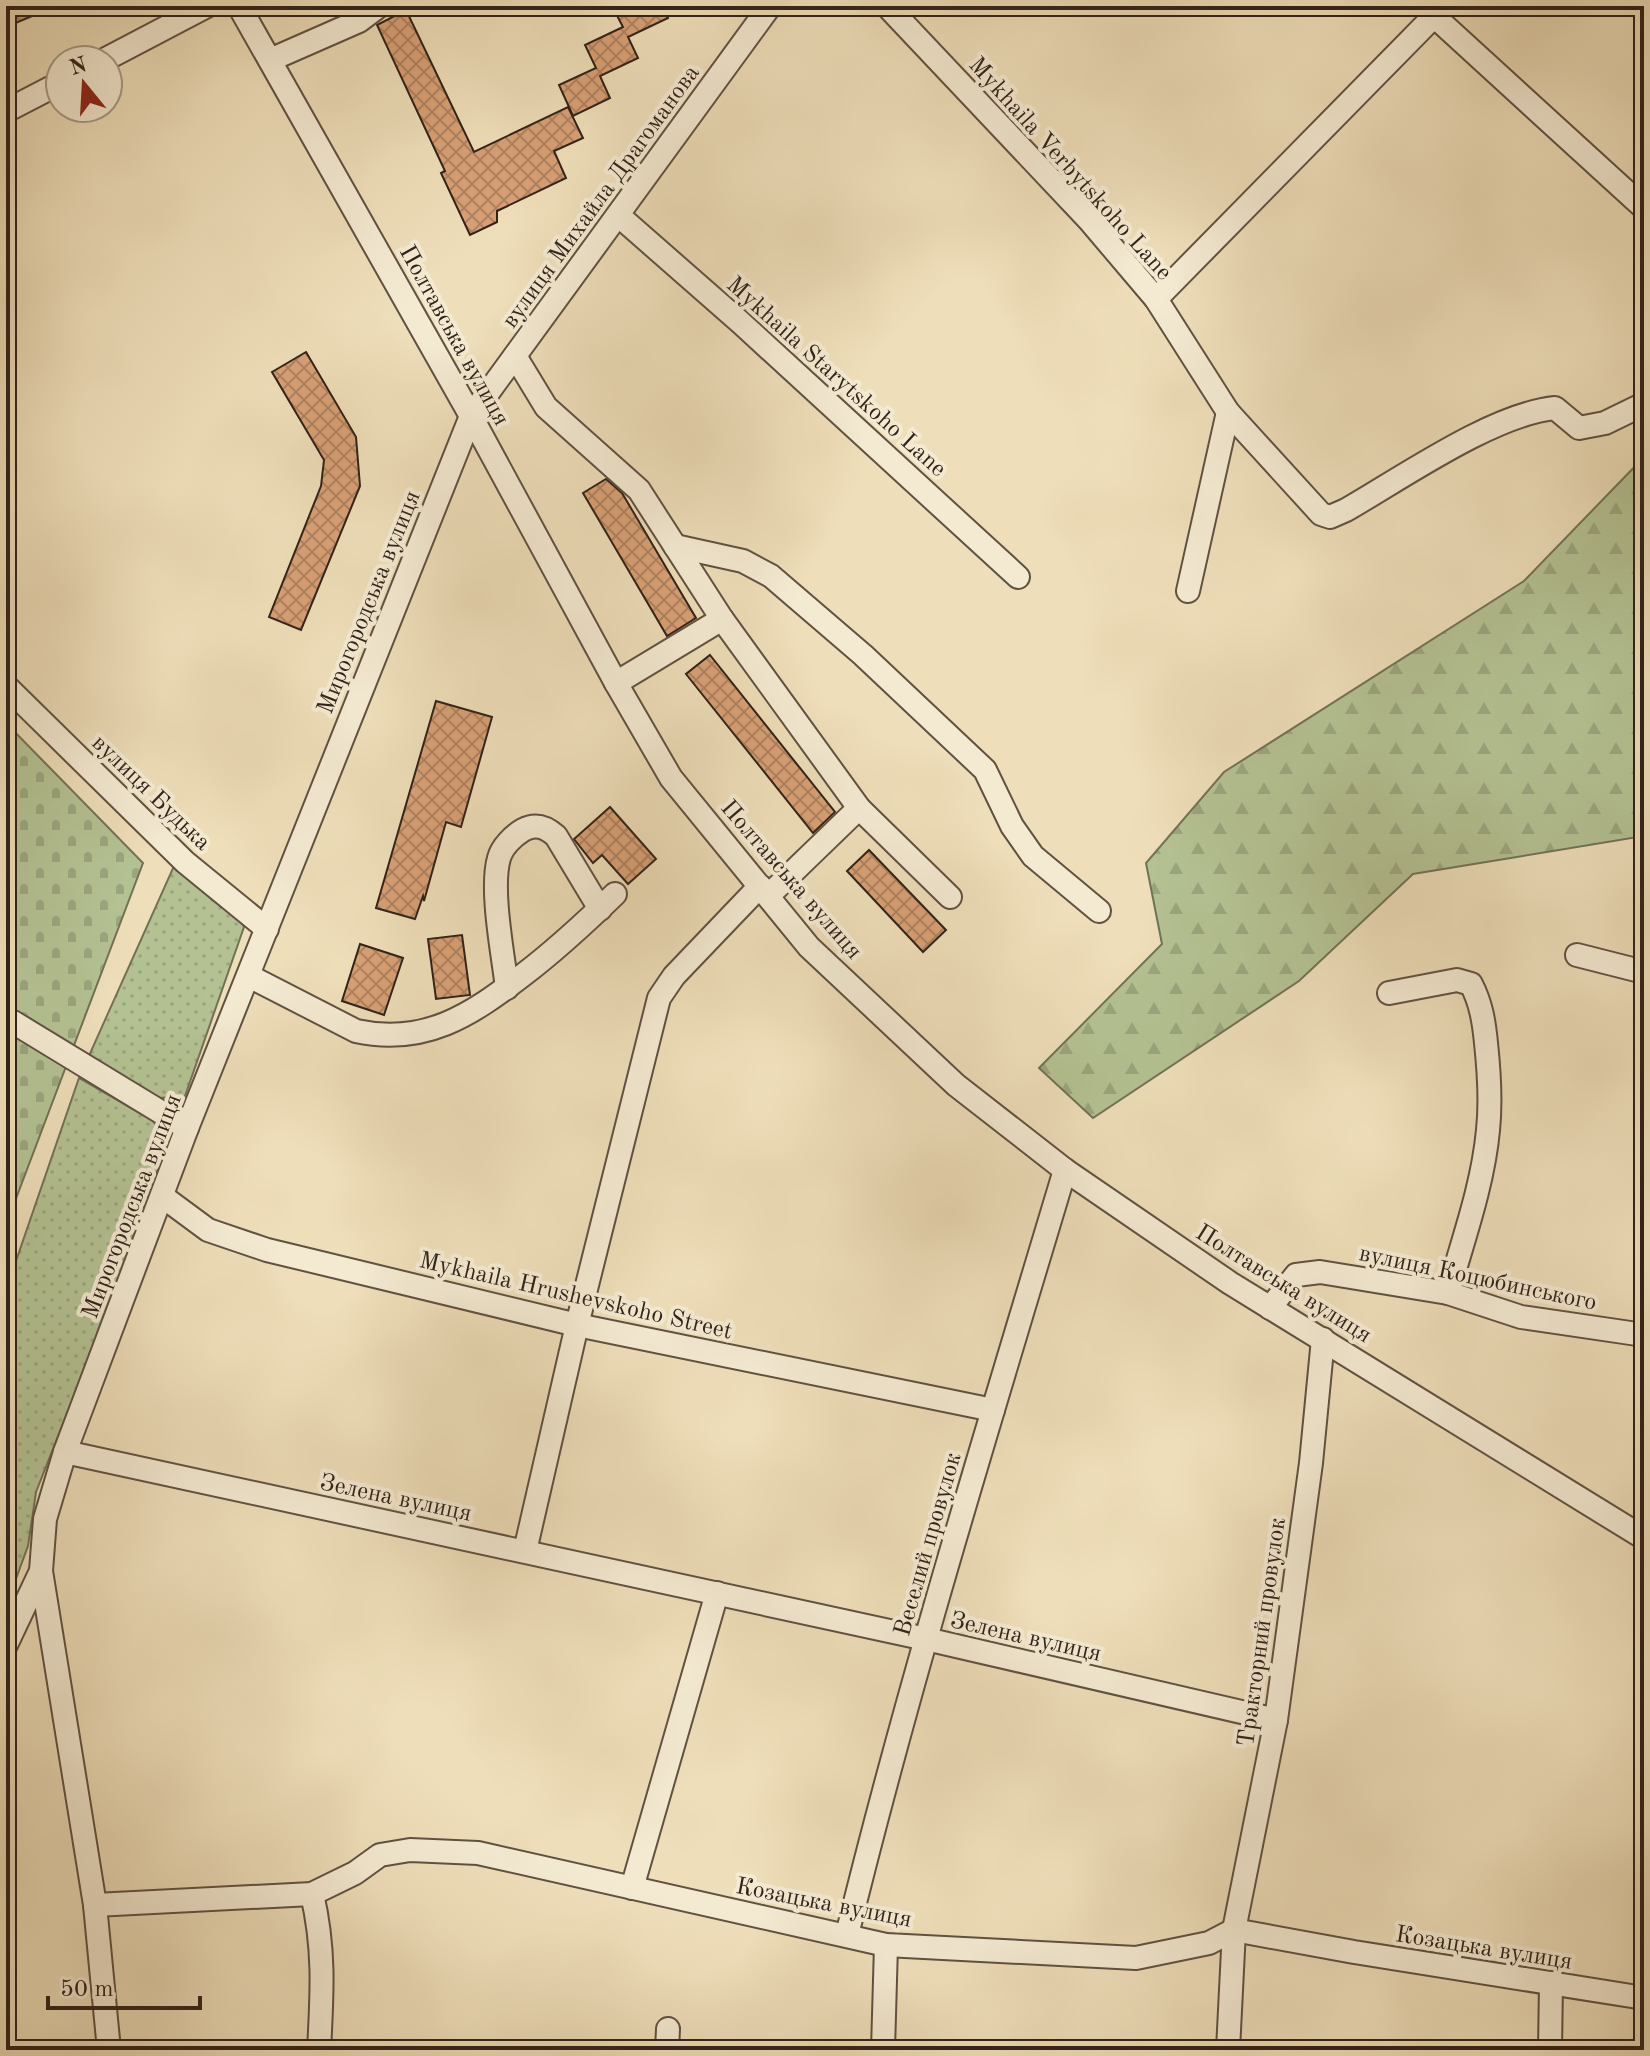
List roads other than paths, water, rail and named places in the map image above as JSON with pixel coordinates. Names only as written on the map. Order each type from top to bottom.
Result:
[{"type":"street","points":[[124,50],[207,6]]},
{"type":"street","name":"Полтавська вулиця","points":[[239,6],[671,778],[809,947],[956,1085],[1065,1170],[1270,1308],[1644,1538]]},
{"type":"street","points":[[270,60],[359,21],[379,6]]},
{"type":"street","name":"вулиця Михайла Драгоманова","points":[[471,416],[770,6]]},
{"type":"street","name":"Mykhaila Verbytskoho Lane","points":[[887,6],[1089,220],[1156,299],[1228,412],[1321,514],[1330,517],[1489,427],[1541,409],[1555,408],[1579,428],[1605,423],[1644,404]]},
{"type":"street","points":[[1156,299],[1439,11],[1539,115],[1644,208]]},
{"type":"street","points":[[6,111],[44,91]]},
{"type":"street","name":"Mykhaila Starytskoho Lane","points":[[618,215],[740,322],[1018,577]]},
{"type":"street","points":[[515,356],[546,407],[639,490],[722,619],[859,808],[950,897]]},
{"type":"street","points":[[1188,591],[1228,412]]},
{"type":"street","name":"Мирогородська вулиця","points":[[109,2050],[95,1905],[41,1571],[45,1519],[65,1452],[187,1128],[471,416]]},
{"type":"street","points":[[675,546],[743,561],[771,576],[863,655],[985,770],[1012,826],[1033,856],[1099,911]]},
{"type":"street","points":[[616,683],[722,619]]},
{"type":"street","name":"вулиця Будька","points":[[6,686],[185,862],[267,929]]},
{"type":"street","points":[[525,1551],[577,1325],[659,998],[674,976],[764,891],[859,808]]},
{"type":"street","points":[[249,976],[356,1031],[371,1035],[403,1035],[433,1029],[479,1009],[507,988],[567,941],[607,902],[546,827],[534,826],[523,830],[509,841],[499,856],[496,880],[507,988]]},
{"type":"street","points":[[1577,955],[1644,972]]},
{"type":"street","points":[[1389,993],[1457,980],[1471,984],[1483,1017],[1488,1062],[1488,1130],[1477,1187],[1448,1293]]},
{"type":"street","points":[[13,1022],[187,1128]]},
{"type":"street","name":"Веселий провулок","points":[[847,1935],[878,1807],[1065,1170]]},
{"type":"street","name":"Mykhaila Hrushevskoho Street","points":[[162,1196],[208,1230],[267,1250],[577,1325],[993,1410]]},
{"type":"street","name":"вулиця Коцюбинського","points":[[1270,1308],[1296,1275],[1320,1272],[1448,1293],[1521,1317],[1644,1335]]},
{"type":"street","name":"Тракторний провулок","points":[[1228,2050],[1234,1930],[1276,1720],[1311,1463],[1323,1339]]},
{"type":"street","name":"Зелена вулиця","points":[[65,1452],[926,1639],[1276,1720]]},
{"type":"street","points":[[6,1645],[41,1571]]},
{"type":"street","points":[[632,1888],[717,1593]]},
{"type":"street","name":"Козацька вулиця","points":[[95,1905],[312,1894],[355,1873],[380,1855],[410,1850],[478,1853],[886,1945],[1136,1958],[1209,1943],[1234,1930],[1644,1998]]},
{"type":"street","points":[[312,1894],[320,1930],[323,1971],[319,2050]]},
{"type":"street","points":[[883,2050],[886,1945]]},
{"type":"street","points":[[1550,2050],[1551,1983]]}]
